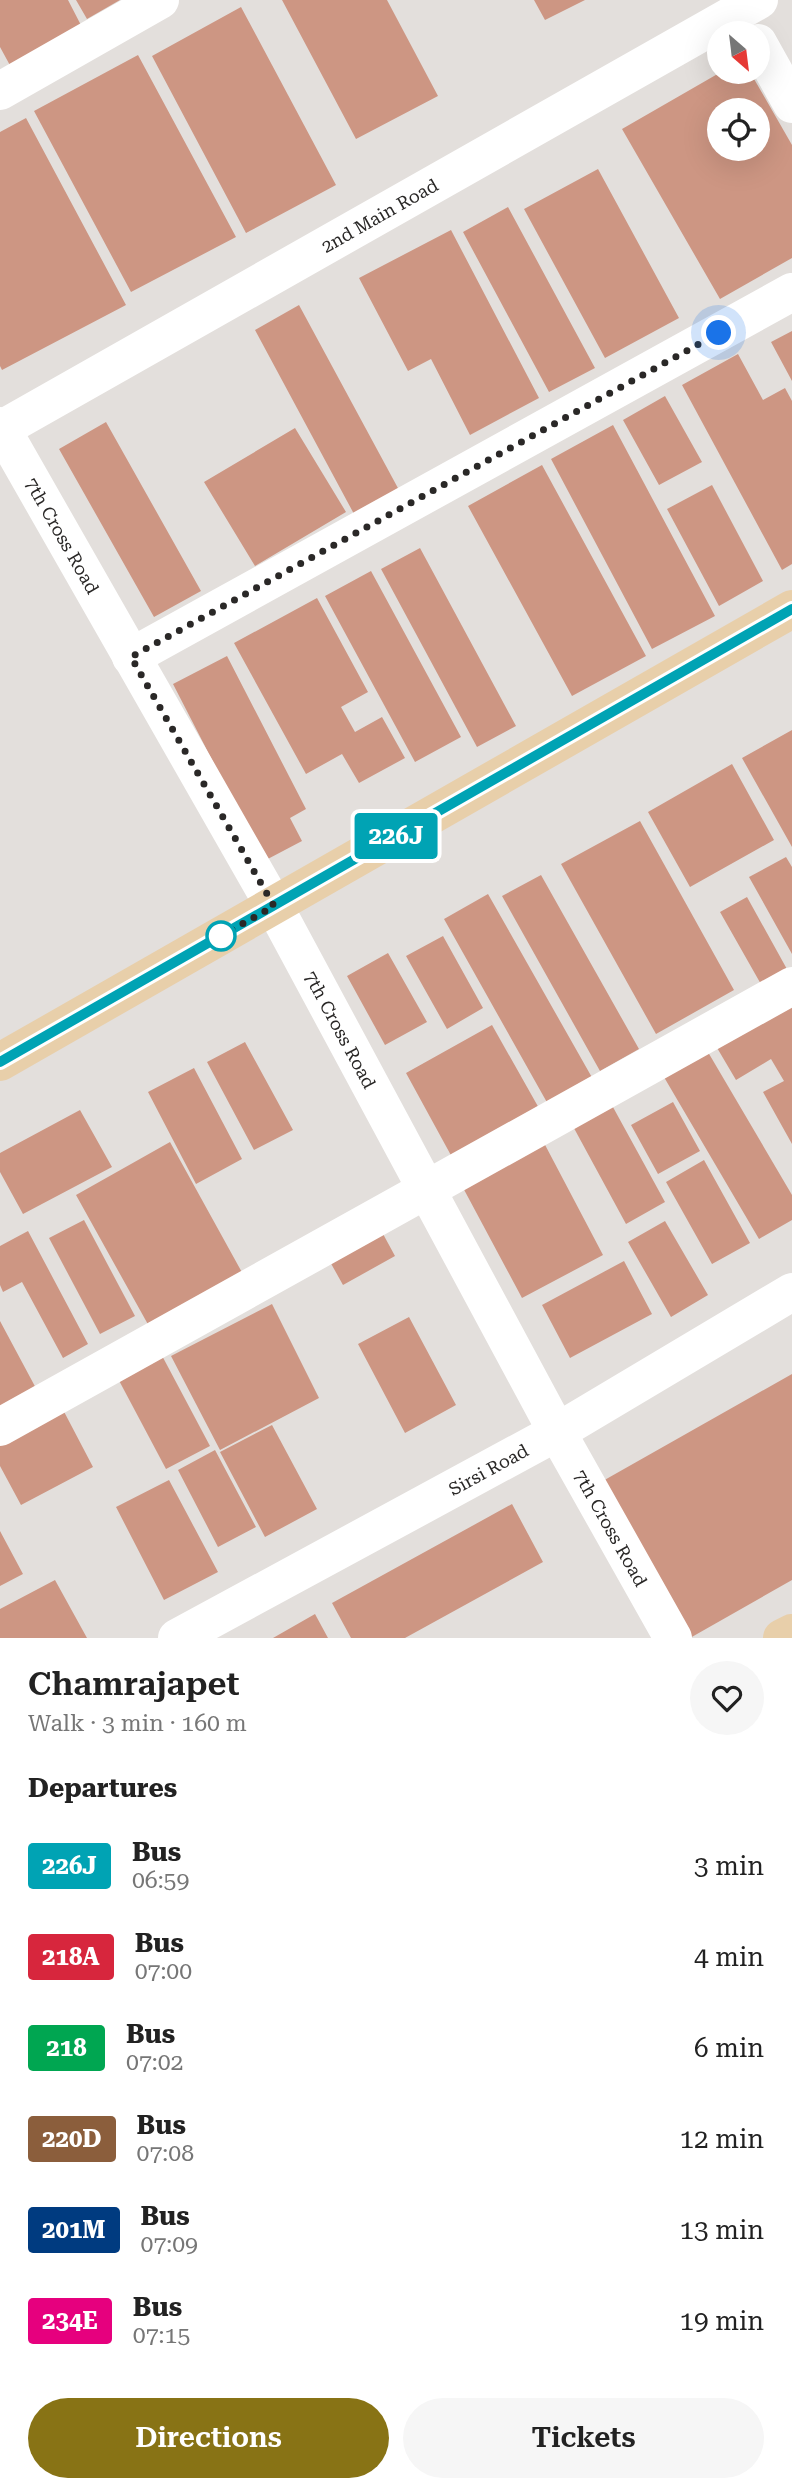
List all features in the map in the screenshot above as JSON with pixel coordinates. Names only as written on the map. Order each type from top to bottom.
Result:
[{"type":"main road","points":[[0,1062],[792,610]]},
{"type":"main road","points":[[782,1638],[792,1633]]},
{"type":"street","points":[[0,90],[160,0]]},
{"type":"street","points":[[748,17],[792,104]]},
{"type":"street","name":"2nd Main Road","points":[[1,429],[748,17]]},
{"type":"street","points":[[131,657],[792,292]]},
{"type":"street","name":"7th Cross Road","points":[[1,429],[274,906],[556,1433],[673,1638]]},
{"type":"street","points":[[0,1427],[792,986]]},
{"type":"street","name":"Sirsi Road","points":[[177,1638],[556,1433],[792,1292]]},
{"type":"building","points":[[0,0],[68,0],[84,31],[12,69],[0,47]]},
{"type":"building","points":[[76,0],[120,0],[87,19]]},
{"type":"building","points":[[282,0],[387,0],[438,96],[356,139]]},
{"type":"building","points":[[534,0],[585,0],[545,20]]},
{"type":"building","points":[[241,7],[336,185],[246,233],[152,56]]},
{"type":"building","points":[[138,55],[236,237],[131,292],[34,111]]},
{"type":"building","points":[[707,80],[707,84],[757,84],[765,98],[707,98],[707,161],[770,161],[770,107],[792,145],[792,258],[720,299],[622,129]]},
{"type":"building","points":[[26,118],[126,305],[2,370],[0,132]]},
{"type":"building","points":[[598,169],[679,318],[605,358],[524,209]]},
{"type":"building","points":[[508,207],[595,368],[549,392],[463,232]]},
{"type":"building","points":[[451,230],[539,398],[470,435],[431,359],[408,371],[359,278]]},
{"type":"building","points":[[299,305],[399,490],[354,514],[255,330]]},
{"type":"building","points":[[792,331],[792,381],[771,342]]},
{"type":"building","points":[[738,354],[763,400],[785,388],[792,401],[792,564],[782,570],[682,385]]},
{"type":"building","points":[[665,396],[702,462],[659,485],[623,420]]},
{"type":"building","points":[[106,422],[201,591],[154,617],[59,449]]},
{"type":"building","points":[[613,425],[715,616],[652,649],[551,459]]},
{"type":"building","points":[[295,428],[346,512],[255,566],[204,482]]},
{"type":"building","points":[[542,465],[646,656],[572,696],[468,506]]},
{"type":"building","points":[[712,485],[763,581],[719,606],[667,509]]},
{"type":"building","points":[[420,548],[516,726],[477,747],[381,569]]},
{"type":"building","points":[[371,571],[461,737],[415,762],[325,596]]},
{"type":"building","points":[[317,598],[368,692],[341,707],[355,732],[382,717],[405,758],[359,783],[342,754],[306,774],[234,643]]},
{"type":"building","points":[[227,656],[306,809],[290,818],[302,841],[264,861],[173,684]]},
{"type":"building","points":[[792,730],[792,847],[742,758]]},
{"type":"building","points":[[732,764],[774,840],[690,887],[648,812]]},
{"type":"building","points":[[640,821],[734,990],[656,1034],[561,864]]},
{"type":"building","points":[[786,857],[792,867],[792,954],[749,877]]},
{"type":"building","points":[[541,875],[639,1049],[600,1071],[502,896]]},
{"type":"building","points":[[488,894],[594,1081],[549,1106],[444,919]]},
{"type":"building","points":[[747,897],[788,971],[762,986],[720,912]]},
{"type":"building","points":[[443,936],[483,1008],[447,1029],[406,956]]},
{"type":"building","points":[[388,953],[427,1022],[385,1045],[347,976]]},
{"type":"building","points":[[792,996],[792,1144],[763,1092],[784,1081],[771,1059],[736,1080],[713,1041]]},
{"type":"building","points":[[492,1025],[540,1110],[453,1159],[406,1073]]},
{"type":"building","points":[[245,1042],[293,1130],[254,1150],[207,1062]]},
{"type":"building","points":[[705,1047],[792,1195],[792,1220],[759,1239],[661,1072]]},
{"type":"building","points":[[194,1068],[242,1159],[196,1184],[148,1092]]},
{"type":"building","points":[[608,1098],[665,1202],[626,1224],[569,1119]]},
{"type":"building","points":[[673,1102],[700,1151],[658,1174],[631,1125]]},
{"type":"building","points":[[80,1110],[112,1167],[23,1214],[0,1172],[0,1153]]},
{"type":"building","points":[[543,1141],[603,1255],[522,1298],[461,1184]]},
{"type":"building","points":[[170,1142],[244,1276],[150,1328],[76,1195]]},
{"type":"building","points":[[704,1160],[750,1243],[712,1264],[666,1182]]},
{"type":"building","points":[[84,1220],[135,1316],[100,1334],[49,1238]]},
{"type":"building","points":[[376,1221],[395,1256],[343,1285],[324,1251]]},
{"type":"building","points":[[665,1221],[708,1295],[671,1317],[628,1242]]},
{"type":"building","points":[[28,1231],[88,1344],[63,1358],[22,1282],[3,1292],[0,1285],[0,1246]]},
{"type":"building","points":[[624,1261],[652,1314],[570,1358],[542,1305]]},
{"type":"building","points":[[272,1304],[319,1398],[220,1450],[171,1356]]},
{"type":"building","points":[[409,1317],[456,1405],[405,1433],[358,1344]]},
{"type":"building","points":[[0,1321],[38,1392],[0,1412]]},
{"type":"building","points":[[159,1350],[210,1446],[166,1469],[115,1373]]},
{"type":"building","points":[[792,1374],[792,1580],[690,1638],[601,1482]]},
{"type":"building","points":[[60,1404],[93,1467],[21,1505],[0,1466],[0,1435]]},
{"type":"building","points":[[272,1425],[317,1509],[265,1537],[220,1452]]},
{"type":"building","points":[[215,1450],[256,1527],[218,1547],[178,1470]]},
{"type":"building","points":[[169,1480],[218,1572],[164,1600],[116,1507]]},
{"type":"building","points":[[512,1504],[543,1562],[405,1638],[351,1638],[332,1603]]},
{"type":"building","points":[[0,1531],[23,1574],[0,1586]]},
{"type":"building","points":[[55,1580],[87,1638],[0,1638],[0,1609]]},
{"type":"building","points":[[315,1614],[328,1638],[273,1638]]},
{"type":"bus line","name":"226J","points":[[0,1062],[792,609]]},
{"type":"route","points":[[221,936],[274,906],[131,657],[719,333]]}]
